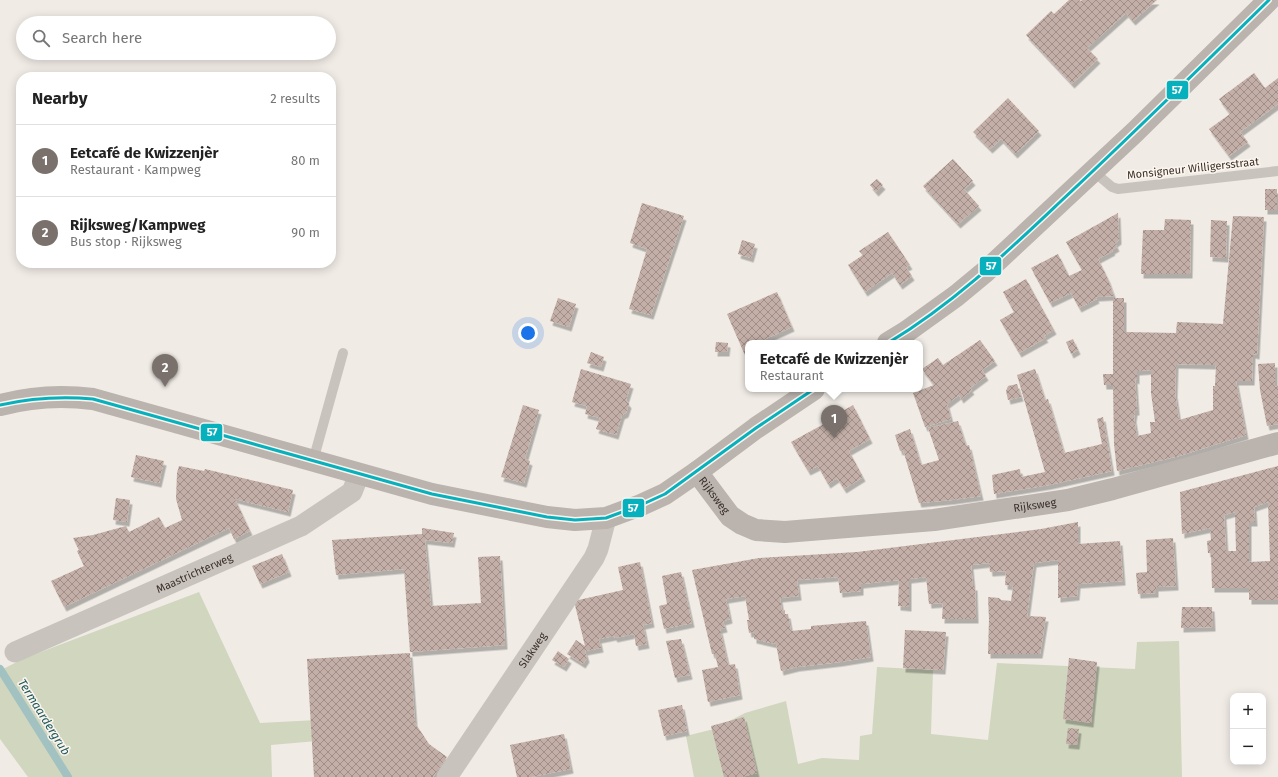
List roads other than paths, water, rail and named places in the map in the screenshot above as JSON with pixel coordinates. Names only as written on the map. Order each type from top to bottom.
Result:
[{"type":"main road","points":[[893,340],[956,296],[985,272],[1094,171],[1270,0]]},
{"type":"main road","points":[[697,472],[756,428],[810,392]]},
{"type":"main road","name":"Rijksweg","points":[[0,405],[20,400],[76,397],[94,399],[432,494],[547,517],[575,520],[606,518],[641,506],[665,494],[697,472],[730,516],[742,524],[756,530],[785,532],[934,520],[1068,500],[1278,443]]},
{"type":"street","points":[[1270,0],[1278,7]]},
{"type":"street","name":"Maastrichterweg","points":[[15,652],[301,526],[352,492],[359,474]]},
{"type":"street","name":"Slakweg","points":[[447,777],[594,558],[598,549],[606,518]]},
{"type":"lane","name":"Monsigneur Willigersstraat","points":[[1094,171],[1112,187],[1118,188],[1278,170]]},
{"type":"lane","points":[[313,461],[342,353]]},
{"type":"waterway","name":"Termaardergrub","points":[[0,669],[68,777]]},
{"type":"place","name":"Rijksweg/Kampweg","points":[[165,387]]},
{"type":"place","name":"Eetcafé de Kwizzenjèr","points":[[834,438]]}]
